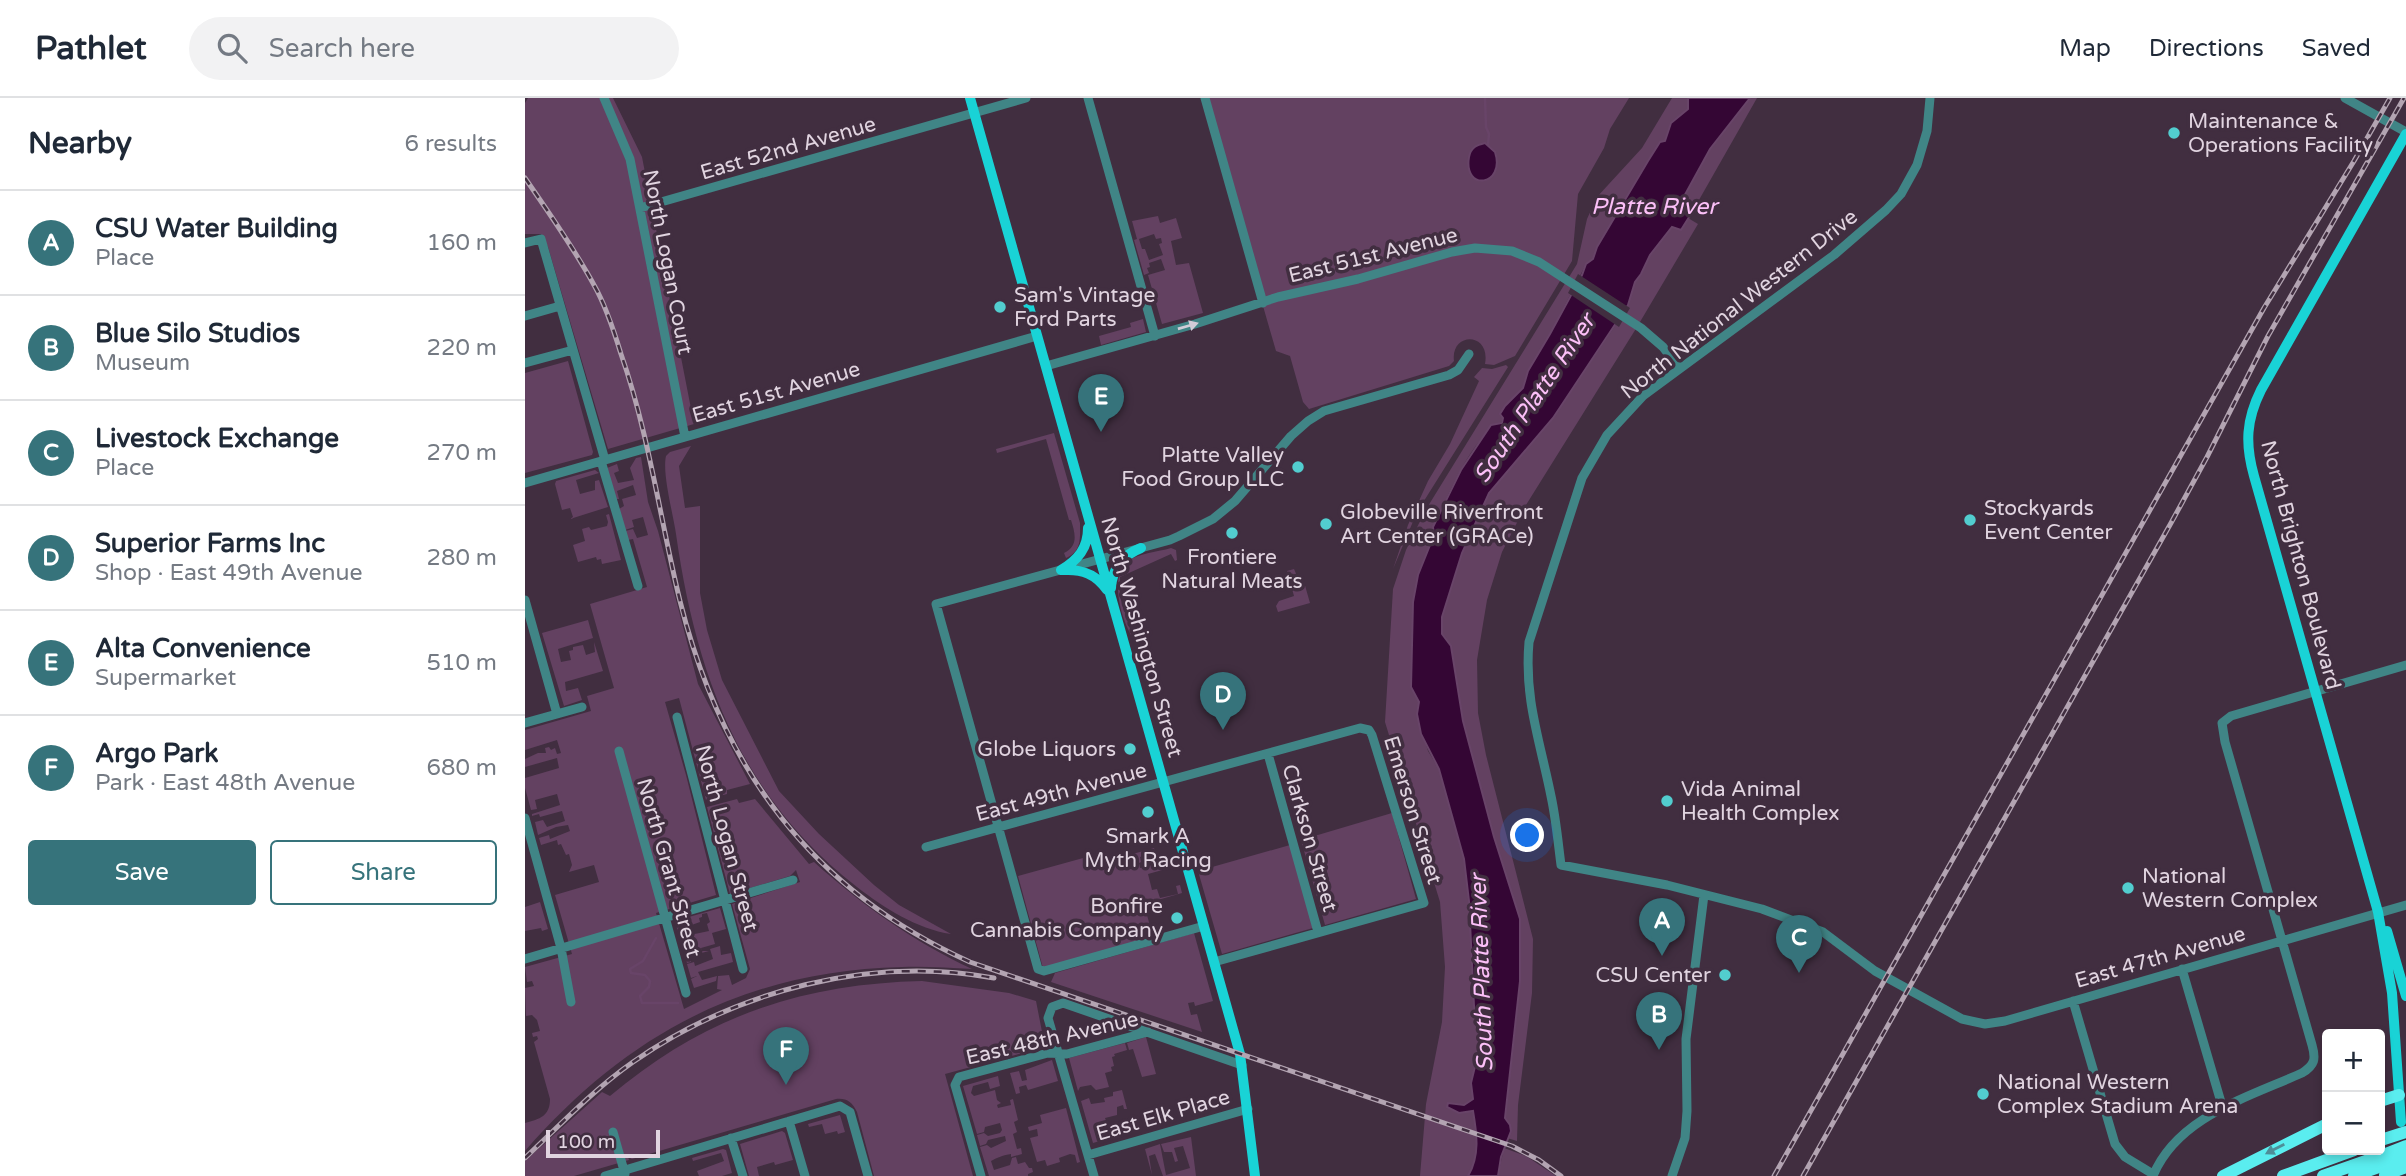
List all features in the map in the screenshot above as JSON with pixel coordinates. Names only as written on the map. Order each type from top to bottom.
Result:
[{"type":"highway","points":[[2385,1099],[2402,1094]]},
{"type":"highway","points":[[2223,1176],[2322,1126]]},
{"type":"highway","points":[[2385,1138],[2403,1127]]},
{"type":"highway","points":[[2383,1168],[2406,1146]]},
{"type":"highway","points":[[2283,1176],[2340,1155]]},
{"type":"highway","points":[[2354,1176],[2383,1168],[2406,1157]]},
{"type":"highway","points":[[2323,1176],[2406,1167]]},
{"type":"main road","name":"North Washington Street","points":[[970,98],[1242,1065],[1255,1176]]},
{"type":"main road","name":"North Brighton Boulevard","points":[[2403,1127],[2392,993],[2378,912],[2248,455],[2248,423],[2261,390],[2406,133]]},
{"type":"main road","points":[[1061,570],[1075,561],[1083,550],[1088,535],[1088,514]]},
{"type":"main road","points":[[1111,597],[1112,580],[1117,566],[1130,553],[1141,548]]},
{"type":"main road","points":[[1061,570],[1091,574],[1103,584],[1111,597]]},
{"type":"main road","name":"North Brighton Boulevard","points":[[2378,912],[2391,940],[2406,996]]},
{"type":"street","name":"North Logan Court","points":[[604,98],[630,159],[685,437]]},
{"type":"street","name":"East 52nd Avenue","points":[[640,208],[1026,98]]},
{"type":"street","points":[[1088,98],[1155,336]]},
{"type":"street","points":[[1205,98],[1263,303]]},
{"type":"street","name":"North National Western Drive","points":[[1561,865],[1552,799],[1528,692],[1529,642],[1582,478],[1594,455],[1622,417],[1643,396],[1835,255],[1901,194],[1917,165],[1927,131],[1930,98]]},
{"type":"street","points":[[2345,98],[2406,133]]},
{"type":"street","points":[[525,243],[541,239],[638,586]]},
{"type":"street","name":"East 51st Avenue","points":[[1046,366],[1311,288],[1359,279],[1475,248],[1511,251],[1556,273],[1641,328],[1663,347],[1679,368]]},
{"type":"street","points":[[525,316],[560,306]]},
{"type":"street","name":"East 51st Avenue","points":[[525,483],[1037,335]]},
{"type":"street","points":[[525,363],[573,350]]},
{"type":"street","points":[[1204,926],[1045,971],[1039,970],[936,604],[1170,540],[1213,519],[1235,501],[1291,436],[1324,411],[1449,375],[1458,370],[1469,354]]},
{"type":"street","points":[[525,600],[557,714]]},
{"type":"street","points":[[2073,1001],[2115,1144],[2125,1157],[2153,1175],[2178,1138],[2195,1125],[2312,1066],[2315,1055],[2222,727],[2224,720],[2231,716],[2406,664]]},
{"type":"street","points":[[525,723],[582,707]]},
{"type":"street","name":"North Logan Street","points":[[677,716],[743,969]]},
{"type":"street","name":"East 49th Avenue","points":[[926,847],[1360,728],[1367,729]]},
{"type":"street","name":"Emerson Street","points":[[1318,932],[1424,903],[1372,735],[1367,729]]},
{"type":"street","name":"North Grant Street","points":[[619,751],[686,993]]},
{"type":"street","name":"Clarkson Street","points":[[1268,754],[1318,932]]},
{"type":"street","points":[[525,818],[561,948],[571,1002]]},
{"type":"street","name":"East 47th Avenue","points":[[1561,865],[1667,885],[1788,918],[1823,932],[1875,971],[1962,1019],[1985,1024],[2005,1021],[2406,905]]},
{"type":"street","points":[[525,959],[793,880]]},
{"type":"street","points":[[1672,1176],[1686,1137],[1686,1038],[1704,895]]},
{"type":"street","points":[[1214,962],[1318,932]]},
{"type":"street","points":[[2182,969],[2223,1109]]},
{"type":"street","points":[[1094,1176],[1048,1014],[1052,1007],[1059,1003],[1148,1032]]},
{"type":"street","name":"East 48th Avenue","points":[[981,1176],[955,1085],[960,1077],[1048,1053],[1067,1054],[1148,1032],[1242,1065]]},
{"type":"street","points":[[605,1176],[625,1173],[838,1107],[846,1108],[851,1116],[868,1176]]},
{"type":"street","name":"East Elk Place","points":[[1088,1154],[1248,1109]]},
{"type":"street","points":[[789,1121],[805,1176]]},
{"type":"street","points":[[613,1132],[625,1173]]},
{"type":"street","points":[[731,1138],[743,1176]]},
{"type":"shaded area","points":[[528,98],[613,98],[642,157],[694,424],[608,449],[548,247],[541,234],[525,234],[525,103]]},
{"type":"shaded area","points":[[1203,98],[1629,98],[1610,129],[1604,148],[1578,194],[1572,261],[1515,356],[1494,365],[1485,364],[1482,346],[1470,339],[1458,345],[1454,351],[1454,361],[1449,366],[1309,409],[1303,402],[1290,356],[1276,351]]},
{"type":"shaded area","points":[[1672,98],[1688,98],[1688,109],[1671,123],[1665,141],[1660,143],[1648,161],[1597,247],[1593,259],[1586,264],[1528,371],[1523,388],[1505,406],[1500,414],[1502,421],[1483,437],[1461,468],[1433,526],[1434,535],[1418,575],[1413,602],[1411,687],[1419,702],[1417,715],[1428,751],[1439,769],[1464,859],[1474,1006],[1479,1035],[1478,1054],[1471,1083],[1473,1099],[1464,1105],[1448,1103],[1447,1107],[1459,1113],[1473,1111],[1476,1144],[1472,1168],[1468,1176],[1420,1176],[1426,1104],[1442,1022],[1445,967],[1440,902],[1385,722],[1393,589],[1406,550],[1425,511],[1577,264],[1587,219],[1597,197],[1642,148]]},
{"type":"shaded area","points":[[1750,98],[1757,98],[1691,214],[1682,208],[1681,202],[1710,149]]},
{"type":"shaded area","points":[[1158,216],[1160,223],[1176,218],[1182,238],[1171,241],[1176,265],[1189,263],[1203,313],[1162,324],[1148,275],[1165,270],[1161,259],[1149,263],[1149,273],[1144,275],[1134,240],[1137,239],[1132,221]],"holes":[[[1154,234],[1156,239],[1161,238],[1162,243],[1159,244],[1163,255],[1149,260],[1139,239]]]},
{"type":"shaded area","points":[[1688,218],[1698,224],[1526,505],[1502,552],[1487,600],[1477,660],[1478,713],[1486,755],[1533,939],[1532,993],[1518,1105],[1517,1141],[1507,1138],[1510,1128],[1505,1118],[1520,950],[1520,919],[1494,837],[1463,721],[1451,646],[1442,634],[1442,617],[1452,578],[1489,493],[1553,418],[1628,305],[1635,282],[1650,255],[1672,227],[1681,230]]},
{"type":"shaded area","points":[[1143,319],[1146,332],[1101,345],[1099,336],[1131,327],[1130,323]]},
{"type":"shaded area","points":[[568,361],[592,455],[525,473],[525,373]]},
{"type":"shaded area","points":[[1506,365],[1508,367],[1417,512],[1393,569],[1408,525],[1428,481],[1450,444],[1479,381],[1474,377],[1482,368],[1492,369]]},
{"type":"shaded area","points":[[1054,433],[1080,523],[1077,548],[1066,558],[1064,553],[1072,547],[1074,534],[1046,439],[997,453],[996,449]]},
{"type":"shaded area","points":[[691,446],[679,466],[685,508],[700,506],[700,593],[707,630],[722,680],[779,791],[819,834],[874,885],[899,905],[951,934],[926,928],[890,910],[857,887],[817,852],[783,814],[754,773],[731,730],[711,684],[696,636],[667,483],[666,456],[670,452]]},
{"type":"shaded area","points":[[641,457],[648,502],[698,684],[750,784],[727,790],[727,794],[706,800],[679,698],[665,702],[716,895],[656,913],[684,1009],[722,990],[717,989],[718,976],[729,975],[732,985],[746,978],[750,969],[732,904],[800,882],[796,870],[790,876],[730,894],[707,807],[737,799],[739,803],[755,799],[809,864],[814,862],[870,908],[909,934],[972,969],[911,967],[845,971],[791,981],[741,996],[693,1017],[648,1042],[605,1073],[564,1110],[525,1151],[525,1123],[543,1116],[550,1105],[550,1099],[534,1042],[538,1039],[537,1036],[533,1037],[532,1033],[540,1031],[537,1020],[532,1015],[526,1016],[525,988],[534,986],[532,981],[527,982],[525,967],[572,954],[555,895],[599,882],[594,865],[569,872],[572,865],[569,854],[566,855],[557,840],[541,845],[539,838],[549,835],[550,839],[570,831],[568,825],[538,835],[535,822],[543,820],[547,827],[565,821],[562,811],[540,817],[539,814],[532,816],[560,805],[557,794],[535,800],[537,809],[531,810],[525,778],[559,768],[557,758],[525,767],[525,759],[538,753],[546,753],[545,748],[549,747],[551,750],[555,748],[557,754],[561,753],[557,740],[525,750],[525,730],[591,711],[587,696],[614,688],[590,604],[647,587],[633,539],[628,540],[625,531],[633,529],[637,538],[648,535],[643,517],[632,520],[634,527],[625,530],[619,509],[624,506],[622,499],[636,495],[633,485],[617,491],[619,499],[615,499],[607,468],[617,464],[619,471],[614,473],[618,483],[634,480],[630,468],[636,458]]},
{"type":"shaded area","points":[[595,470],[599,473],[576,480],[580,494],[595,490],[595,481],[599,480],[608,507],[570,519],[573,517],[570,508],[562,510],[556,481]]},
{"type":"shaded area","points":[[609,514],[621,560],[602,564],[601,559],[597,560],[596,557],[578,562],[573,545],[585,541],[582,529],[607,526],[606,515]]},
{"type":"shaded area","points":[[1171,548],[1176,550],[1177,560],[1175,561],[1171,554],[1120,577],[1120,597],[1133,638],[1121,611],[1119,599],[1119,577],[1122,568],[1138,556]]},
{"type":"shaded area","points":[[1294,569],[1300,583],[1304,582],[1310,603],[1278,612],[1276,606],[1279,601],[1294,596],[1287,571]]},
{"type":"shaded area","points":[[588,620],[593,638],[558,649],[561,662],[571,660],[569,651],[573,650],[573,647],[583,645],[586,655],[595,652],[594,642],[603,671],[565,682],[566,691],[578,688],[582,700],[564,706],[542,633]]},
{"type":"shaded area","points":[[1392,813],[1416,899],[1325,925],[1301,840]]},
{"type":"shaded area","points":[[1290,845],[1313,928],[1222,954],[1198,871]]},
{"type":"shaded area","points":[[1154,848],[1155,852],[1140,857],[1139,863],[1140,868],[1165,862],[1166,869],[1148,874],[1152,890],[1157,889],[1160,898],[1178,894],[1176,886],[1180,885],[1182,893],[1144,904],[1153,937],[1043,968],[1018,876],[1094,855],[1097,864]]},
{"type":"shaded area","points":[[540,902],[548,929],[525,931],[525,907]]},
{"type":"shaded area","points":[[720,908],[726,929],[712,933],[715,944],[701,948],[702,951],[709,951],[690,956],[691,962],[687,963],[675,921]],"holes":[[[707,913],[710,922],[707,924],[709,931],[685,936],[683,928],[700,922],[702,914]]]},
{"type":"shaded area","points":[[1194,933],[1213,1001],[1195,1006],[1194,1002],[1188,1003],[1191,1015],[1197,1014],[1202,1032],[1051,982],[1055,973]]},
{"type":"shaded area","points":[[720,946],[721,955],[731,953],[733,962],[698,972],[702,980],[717,976],[716,981],[694,988],[691,979],[697,976],[691,978],[687,964],[694,962],[695,966],[713,959],[710,949]]},
{"type":"shaded area","points":[[922,981],[1009,993],[1036,1001],[1045,1047],[945,1074],[973,1176],[874,1176],[857,1112],[849,1101],[836,1099],[632,1159],[628,1157],[629,1160],[574,1176],[525,1176],[525,1161],[602,1092],[610,1096],[645,1068],[718,1026],[755,1010],[794,998],[835,989]]},
{"type":"shaded area","points":[[1146,1037],[1156,1074],[1142,1077],[1133,1049],[1129,1050],[1127,1043]]},
{"type":"shaded area","points":[[1125,1043],[1127,1050],[1114,1054],[1112,1071],[1105,1073],[1109,1087],[1096,1090],[1091,1085],[1080,1087],[1078,1091],[1069,1058]]},
{"type":"shaded area","points":[[1052,1060],[1058,1081],[1028,1090],[1026,1085],[1019,1087],[1020,1093],[1016,1094],[1010,1073],[1019,1071],[1022,1081],[1027,1080],[1025,1070]]},
{"type":"shaded area","points":[[998,1076],[1000,1086],[990,1089],[988,1082],[973,1086],[971,1093],[974,1096],[995,1090],[997,1100],[1001,1103],[997,1105],[998,1108],[1011,1105],[1010,1100],[1013,1099],[1018,1120],[1014,1122],[1017,1132],[1013,1134],[1017,1149],[1021,1148],[1022,1154],[1011,1157],[1011,1154],[1008,1154],[991,1161],[994,1170],[1010,1165],[1012,1158],[1016,1157],[1018,1164],[1025,1162],[1032,1168],[1033,1172],[1028,1176],[989,1176],[980,1147],[987,1145],[991,1148],[1006,1141],[1005,1136],[988,1140],[980,1146],[977,1135],[984,1133],[988,1136],[1002,1130],[1000,1123],[985,1127],[984,1132],[977,1134],[963,1086]]},
{"type":"shaded area","points":[[1122,1090],[1127,1109],[1124,1109],[1123,1105],[1117,1107],[1117,1115],[1105,1118],[1110,1132],[1118,1128],[1120,1135],[1093,1143],[1081,1101],[1089,1098],[1091,1104],[1105,1102],[1104,1098]]},
{"type":"shaded area","points":[[1066,1108],[1080,1162],[1077,1163],[1075,1155],[1070,1154],[1059,1158],[1060,1162],[1047,1166],[1045,1160],[1037,1162],[1030,1138],[1038,1136],[1037,1129],[1029,1131],[1028,1127],[1042,1123],[1040,1115]]},
{"type":"shaded area","points":[[840,1115],[845,1132],[838,1134],[837,1131],[825,1134],[822,1124],[809,1127],[808,1124]]},
{"type":"shaded area","points":[[782,1131],[793,1160],[757,1167],[759,1176],[749,1176],[740,1144]]},
{"type":"shaded area","points":[[1191,1137],[1196,1176],[1163,1176],[1155,1154],[1149,1156],[1152,1175],[1145,1149],[1160,1144],[1166,1175],[1190,1168],[1183,1146],[1174,1148],[1178,1161],[1175,1162],[1172,1152],[1164,1152],[1161,1144]]},
{"type":"shaded area","points":[[1504,1148],[1526,1156],[1556,1176],[1498,1176]]},
{"type":"shaded area","points":[[726,1150],[732,1173],[699,1176],[697,1171],[724,1161],[721,1153],[693,1161],[692,1158]]},
{"type":"water","name":"Platte River","points":[[1688,98],[1750,98],[1710,149],[1681,202],[1682,208],[1691,214],[1681,230],[1672,227],[1650,255],[1635,282],[1628,305],[1553,418],[1489,493],[1462,553],[1442,617],[1442,634],[1451,646],[1463,721],[1494,837],[1520,919],[1520,981],[1505,1118],[1511,1131],[1501,1157],[1498,1176],[1468,1176],[1476,1153],[1473,1111],[1459,1113],[1447,1107],[1448,1103],[1464,1105],[1473,1099],[1471,1083],[1478,1054],[1479,1035],[1474,1006],[1469,901],[1464,859],[1439,769],[1421,734],[1417,714],[1419,702],[1411,687],[1413,602],[1418,575],[1434,535],[1433,527],[1461,470],[1491,425],[1502,423],[1500,414],[1523,388],[1528,371],[1586,264],[1593,259],[1597,247],[1660,142],[1665,141],[1671,123],[1688,109]]},
{"type":"water","points":[[1485,143],[1495,152],[1497,163],[1490,178],[1477,180],[1469,168],[1469,157],[1475,147]]},
{"type":"pier","points":[[1578,274],[1630,308],[1619,327],[1568,293]]},
{"type":"waterway","points":[[1485,98],[1488,145]]},
{"type":"waterway","points":[[656,938],[643,961],[630,969],[631,973],[645,975],[650,981],[649,987],[640,996],[642,1003],[678,1003]]},
{"type":"railway","points":[[1774,1176],[2264,308],[2390,98]]},
{"type":"railway","points":[[1803,1176],[2171,523],[2268,336],[2404,98]]},
{"type":"railway","points":[[525,178],[578,258],[609,319],[631,384],[647,446],[680,601],[698,662],[721,718],[748,770],[781,818],[819,860],[864,899],[914,933],[970,962],[1512,1146],[1539,1160],[1561,1176]]},
{"type":"railway","points":[[525,1158],[590,1096],[633,1062],[673,1037],[759,998],[805,985],[900,971],[947,972],[994,978]]},
{"type":"place","name":"Maintenance & Operations Facility","points":[[2174,133]]},
{"type":"place","name":"Sam's Vintage Ford Parts","points":[[1000,307]]},
{"type":"place","name":"Alta Convenience","points":[[1101,432]]},
{"type":"place","name":"Platte Valley Food Group LLC","points":[[1298,467]]},
{"type":"place","name":"Stockyards Event Center","points":[[1970,520]]},
{"type":"place","name":"Globeville Riverfront Art Center (GRACe)","points":[[1326,524]]},
{"type":"place","name":"Frontiere Natural Meats","points":[[1232,533]]},
{"type":"place","name":"Superior Farms Inc","points":[[1223,730]]},
{"type":"place","name":"Globe Liquors","points":[[1130,749]]},
{"type":"place","name":"Vida Animal Health Complex","points":[[1667,801]]},
{"type":"place","name":"Smark A Myth Racing","points":[[1148,812]]},
{"type":"place","name":"National Western Complex","points":[[2128,888]]},
{"type":"place","name":"Bonfire Cannabis Company","points":[[1177,918]]},
{"type":"place","name":"CSU Water Building","points":[[1662,956]]},
{"type":"place","name":"Livestock Exchange","points":[[1799,973]]},
{"type":"place","name":"CSU Center","points":[[1725,975]]},
{"type":"place","name":"Blue Silo Studios","points":[[1659,1050]]},
{"type":"place","name":"Argo Park","points":[[786,1085]]},
{"type":"place","name":"National Western Complex Stadium Arena","points":[[1983,1094]]},
{"type":"water label","name":"South Platte River","points":[[1534,398]]},
{"type":"water label","name":"South Platte River","points":[[1481,973]]}]
